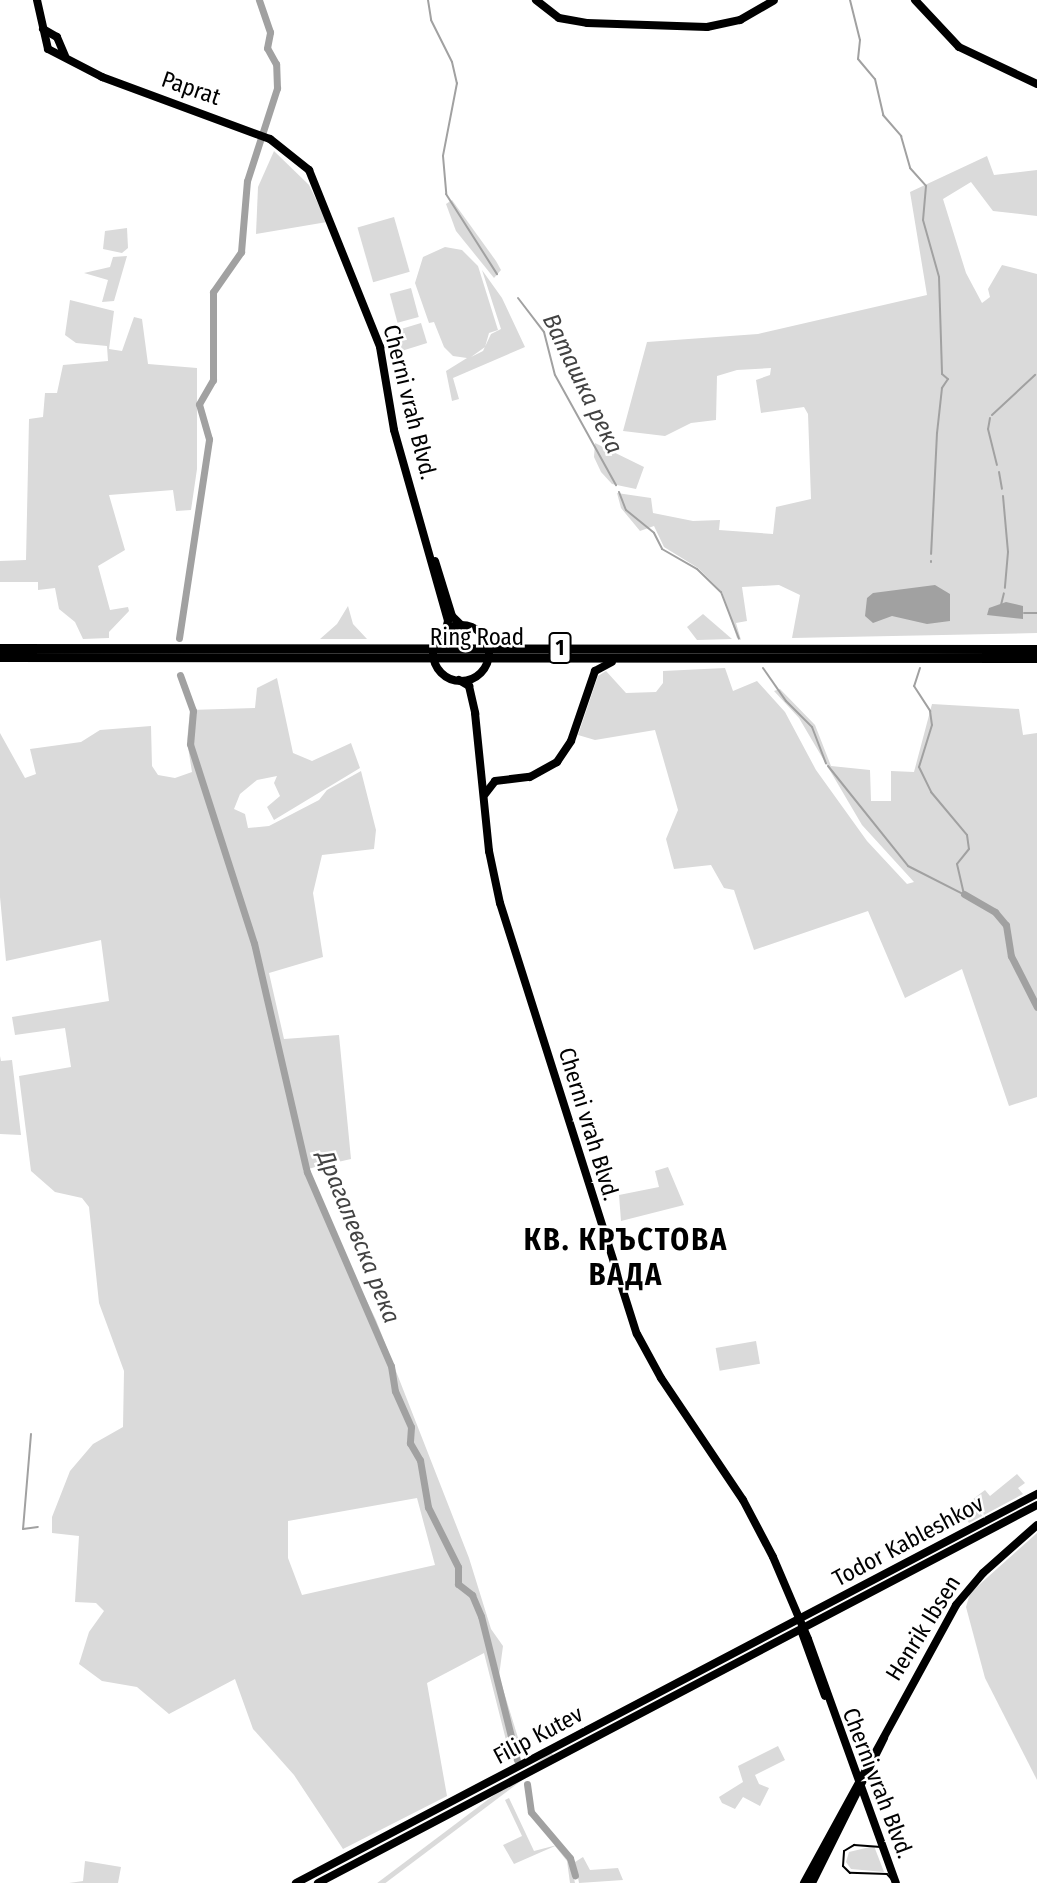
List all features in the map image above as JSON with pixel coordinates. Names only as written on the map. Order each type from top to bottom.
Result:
[{"type":"highway","points":[[732,649],[755,642]]},
{"type":"highway","points":[[138,648],[173,643]]},
{"type":"highway","points":[[233,643],[260,653]]},
{"type":"highway","points":[[695,643],[718,653],[732,663]]},
{"type":"highway","name":"Ring Road","points":[[0,648],[667,658],[732,649],[1037,649]]},
{"type":"highway","points":[[233,663],[260,653]]},
{"type":"highway","name":"Ring Road","points":[[0,657],[192,658],[260,653],[718,653],[1037,659]]},
{"type":"highway","points":[[983,657],[1006,663]]},
{"type":"highway","points":[[192,658],[219,663]]},
{"type":"highway","points":[[653,662],[667,658]]},
{"type":"highway","points":[[1023,664],[1037,659]]},
{"type":"main road","name":"Paprat","points":[[37,0],[46,34],[57,37],[55,47],[65,56],[102,77],[270,139],[301,162]]},
{"type":"main road","points":[[536,0],[559,18],[587,23],[707,27],[740,20],[774,0]]},
{"type":"main road","points":[[915,0],[958,47],[1037,84]]},
{"type":"main road","name":"Cherni vrah Blvd.","points":[[301,162],[321,192],[380,347],[394,430],[448,621],[446,629]]},
{"type":"main road","name":"Cherni vrah Blvd.","points":[[426,540],[452,616],[461,625]]},
{"type":"main road","points":[[461,625],[478,630],[488,645],[487,662],[477,675],[459,680],[445,675],[435,661],[434,645],[446,629],[461,625]]},
{"type":"main road","points":[[485,796],[495,780],[530,777],[557,762],[571,741],[595,671],[612,662]]},
{"type":"main road","name":"Cherni vrah Blvd.","points":[[477,675],[489,851],[500,903],[637,1334],[660,1378],[743,1500],[772,1555],[896,1883]]},
{"type":"main road","name":"Cherni vrah Blvd.","points":[[459,680],[470,691],[482,755]]},
{"type":"main road","name":"Todor Kableshkov","points":[[799,1626],[1037,1494]]},
{"type":"main road","name":"Todor Kableshkov","points":[[799,1626],[1037,1505]]},
{"type":"main road","name":"Henrik Ibsen","points":[[859,1786],[882,1750],[884,1732],[956,1605],[983,1573],[1037,1525]]},
{"type":"main road","name":"Filip Kutev","points":[[296,1883],[799,1626]]},
{"type":"main road","name":"Filip Kutev","points":[[318,1883],[799,1626]]},
{"type":"main road","points":[[812,1883],[859,1786]]},
{"type":"main road","points":[[804,1883],[859,1786]]},
{"type":"main road","points":[[849,1811],[861,1807],[868,1810]]},
{"type":"shaded area","points":[[274,151],[309,185],[327,222],[256,234],[258,187]]},
{"type":"shaded area","points":[[987,156],[994,175],[1037,170],[1037,216],[993,211],[971,182],[943,199],[966,273],[982,303],[990,297],[988,289],[1002,265],[1037,274],[1037,633],[792,638],[800,595],[779,585],[742,587],[747,621],[736,623],[741,640],[737,638],[722,592],[698,568],[664,547],[654,526],[640,531],[621,508],[617,493],[651,498],[653,513],[693,521],[720,520],[719,530],[773,534],[776,507],[811,499],[808,414],[804,407],[761,413],[756,380],[770,375],[771,368],[737,370],[717,376],[716,420],[691,423],[665,436],[623,431],[647,342],[758,334],[927,295],[910,192]]},
{"type":"shaded area","points":[[452,200],[501,270],[494,278],[456,231],[446,204]]},
{"type":"shaded area","points":[[394,217],[410,272],[373,282],[357,227]]},
{"type":"shaded area","points":[[127,228],[128,248],[122,253],[103,249],[105,231]]},
{"type":"shaded area","points":[[445,247],[462,250],[478,266],[498,330],[489,333],[485,346],[491,334],[501,329],[482,270],[502,298],[525,347],[453,378],[459,399],[452,401],[446,371],[467,358],[453,356],[444,347],[434,322],[429,323],[415,283],[423,257]]},
{"type":"shaded area","points":[[127,256],[114,301],[102,302],[108,280],[84,273],[110,267],[113,257]]},
{"type":"shaded area","points":[[411,288],[419,317],[398,323],[390,294]]},
{"type":"shaded area","points":[[70,300],[114,311],[109,349],[122,351],[134,317],[142,319],[148,364],[197,368],[197,469],[191,510],[176,511],[173,490],[109,495],[125,550],[98,566],[110,610],[128,607],[129,611],[109,632],[109,638],[83,639],[75,622],[59,609],[55,588],[38,590],[38,582],[0,582],[0,561],[26,560],[29,419],[43,417],[45,393],[57,393],[63,365],[108,361],[107,346],[76,343],[65,335]]},
{"type":"shaded area","points":[[421,323],[427,343],[402,351],[396,331]]},
{"type":"shaded area","points":[[595,443],[644,467],[636,489],[612,484],[601,472],[594,457]]},
{"type":"shaded area","points":[[935,585],[950,594],[950,621],[927,624],[892,616],[873,623],[865,616],[867,598],[873,593]]},
{"type":"shaded area","points":[[1006,602],[1023,606],[1023,619],[987,615],[989,608]]},
{"type":"shaded area","points":[[348,606],[353,624],[367,639],[320,639],[337,624]]},
{"type":"shaded area","points":[[703,614],[732,639],[697,640],[687,627]]},
{"type":"shaded area","points":[[725,668],[733,691],[757,681],[785,712],[816,770],[867,841],[907,884],[914,882],[862,825],[799,718],[774,691],[780,689],[815,725],[831,766],[870,770],[871,801],[891,801],[891,771],[914,772],[932,704],[1019,709],[1023,735],[1037,733],[1037,1097],[1009,1106],[962,969],[905,998],[868,911],[754,950],[734,890],[724,888],[711,865],[674,869],[666,839],[678,810],[655,730],[595,740],[578,735],[598,676],[606,671],[626,693],[656,692],[663,683],[663,671]]},
{"type":"shaded area","points":[[277,678],[293,753],[312,761],[351,743],[360,768],[274,820],[267,807],[280,796],[274,783],[277,776],[257,780],[240,794],[234,809],[245,814],[248,828],[269,826],[319,800],[327,790],[361,771],[376,830],[374,849],[322,855],[313,893],[323,957],[269,973],[284,1039],[339,1035],[351,1159],[303,1170],[376,1320],[469,1558],[491,1629],[503,1646],[499,1676],[523,1754],[511,1760],[484,1653],[427,1683],[447,1796],[343,1849],[294,1775],[253,1729],[235,1679],[169,1714],[137,1687],[102,1681],[79,1664],[89,1632],[104,1611],[96,1603],[75,1602],[79,1536],[52,1533],[52,1517],[70,1471],[93,1444],[123,1427],[124,1371],[99,1303],[89,1207],[82,1198],[55,1192],[31,1171],[19,1076],[71,1067],[65,1028],[15,1035],[12,1017],[109,1001],[101,940],[6,961],[0,897],[0,733],[25,778],[36,774],[30,749],[81,742],[100,730],[151,726],[152,766],[158,775],[175,778],[192,772],[187,741],[190,710],[255,708],[257,688]],"holes":[[[417,1498],[435,1565],[302,1595],[288,1558],[288,1521]]]},
{"type":"shaded area","points":[[0,1056],[1,1061],[12,1060],[21,1135],[0,1134]]},
{"type":"shaded area","points":[[668,1167],[684,1205],[621,1221],[619,1195],[659,1187],[655,1171]]},
{"type":"shaded area","points":[[756,1341],[760,1364],[720,1371],[716,1348]]},
{"type":"shaded area","points":[[1017,1474],[1025,1483],[1018,1488],[1023,1494],[969,1523],[960,1509],[985,1490],[990,1496]]},
{"type":"shaded area","points":[[1037,1533],[1037,1780],[985,1678],[966,1607],[970,1593]]},
{"type":"shaded area","points":[[778,1746],[785,1760],[755,1775],[759,1784],[769,1788],[760,1806],[743,1797],[735,1809],[722,1803],[719,1797],[743,1782],[738,1766]]},
{"type":"shaded area","points":[[551,1752],[554,1756],[385,1883],[377,1883]]},
{"type":"shaded area","points":[[509,1798],[534,1851],[557,1845],[570,1859],[575,1883],[570,1883],[567,1861],[555,1846],[514,1864],[503,1845],[522,1836],[505,1800]]},
{"type":"shaded area","points":[[874,1846],[884,1872],[851,1869],[846,1862],[849,1852]]},
{"type":"shaded area","points":[[583,1857],[590,1870],[618,1868],[623,1880],[579,1883],[575,1862]]},
{"type":"shaded area","points":[[85,1861],[121,1867],[118,1883],[69,1883],[83,1881]]},
{"type":"waterway","name":"Драгалевска река","points":[[179,638],[209,439],[199,404],[213,380],[213,292],[241,252],[247,181],[277,88],[276,64],[267,48],[270,32],[259,0]]},
{"type":"waterway","name":"Ваташка река","points":[[428,0],[431,20],[452,62],[457,83],[443,156],[446,194],[497,274]]},
{"type":"waterway","points":[[850,0],[860,40],[858,59],[875,79],[883,115],[901,136],[910,168],[926,186],[923,220],[939,277],[942,374],[948,379],[942,388],[937,433],[931,554]]},
{"type":"waterway","name":"Ваташка река","points":[[518,298],[544,332],[555,375],[616,485]]},
{"type":"waterway","points":[[992,415],[1035,375]]},
{"type":"waterway","points":[[990,418],[988,429],[997,465]]},
{"type":"waterway","points":[[999,472],[1002,489]]},
{"type":"waterway","name":"Ваташка река","points":[[619,492],[626,510],[654,533],[662,549],[697,569],[721,592],[739,639]]},
{"type":"waterway","points":[[1003,496],[1008,552],[1005,588]]},
{"type":"waterway","points":[[1001,605],[1004,593]]},
{"type":"waterway","points":[[1024,613],[1037,613]]},
{"type":"waterway","name":"Ваташка река","points":[[763,668],[786,701],[812,727],[826,763]]},
{"type":"waterway","points":[[920,668],[914,686],[930,711],[932,725],[919,767],[931,792],[967,835],[969,849],[957,864],[964,894]]},
{"type":"waterway","name":"Драгалевска река","points":[[180,675],[193,711],[190,744],[254,943],[307,1172],[391,1366],[395,1391],[411,1427],[410,1443],[420,1460],[428,1507],[458,1567],[458,1584],[472,1595],[481,1616],[517,1760]]},
{"type":"waterway","name":"Ваташка река","points":[[828,766],[908,866],[963,894]]},
{"type":"waterway","points":[[964,894],[995,912],[1006,925],[1011,956],[1037,1007]]},
{"type":"waterway","points":[[31,1434],[23,1529],[38,1527]]},
{"type":"waterway","name":"Драгалевска река","points":[[527,1784],[531,1812],[570,1858],[575,1875]]},
{"type":"tram line","points":[[895,1883],[887,1874],[850,1873],[843,1866],[844,1851],[854,1845],[881,1847],[897,1883]]},
{"type":"district","name":"КВ. КРЪСТОВА ВАДА","points":[[626,1257]]}]
